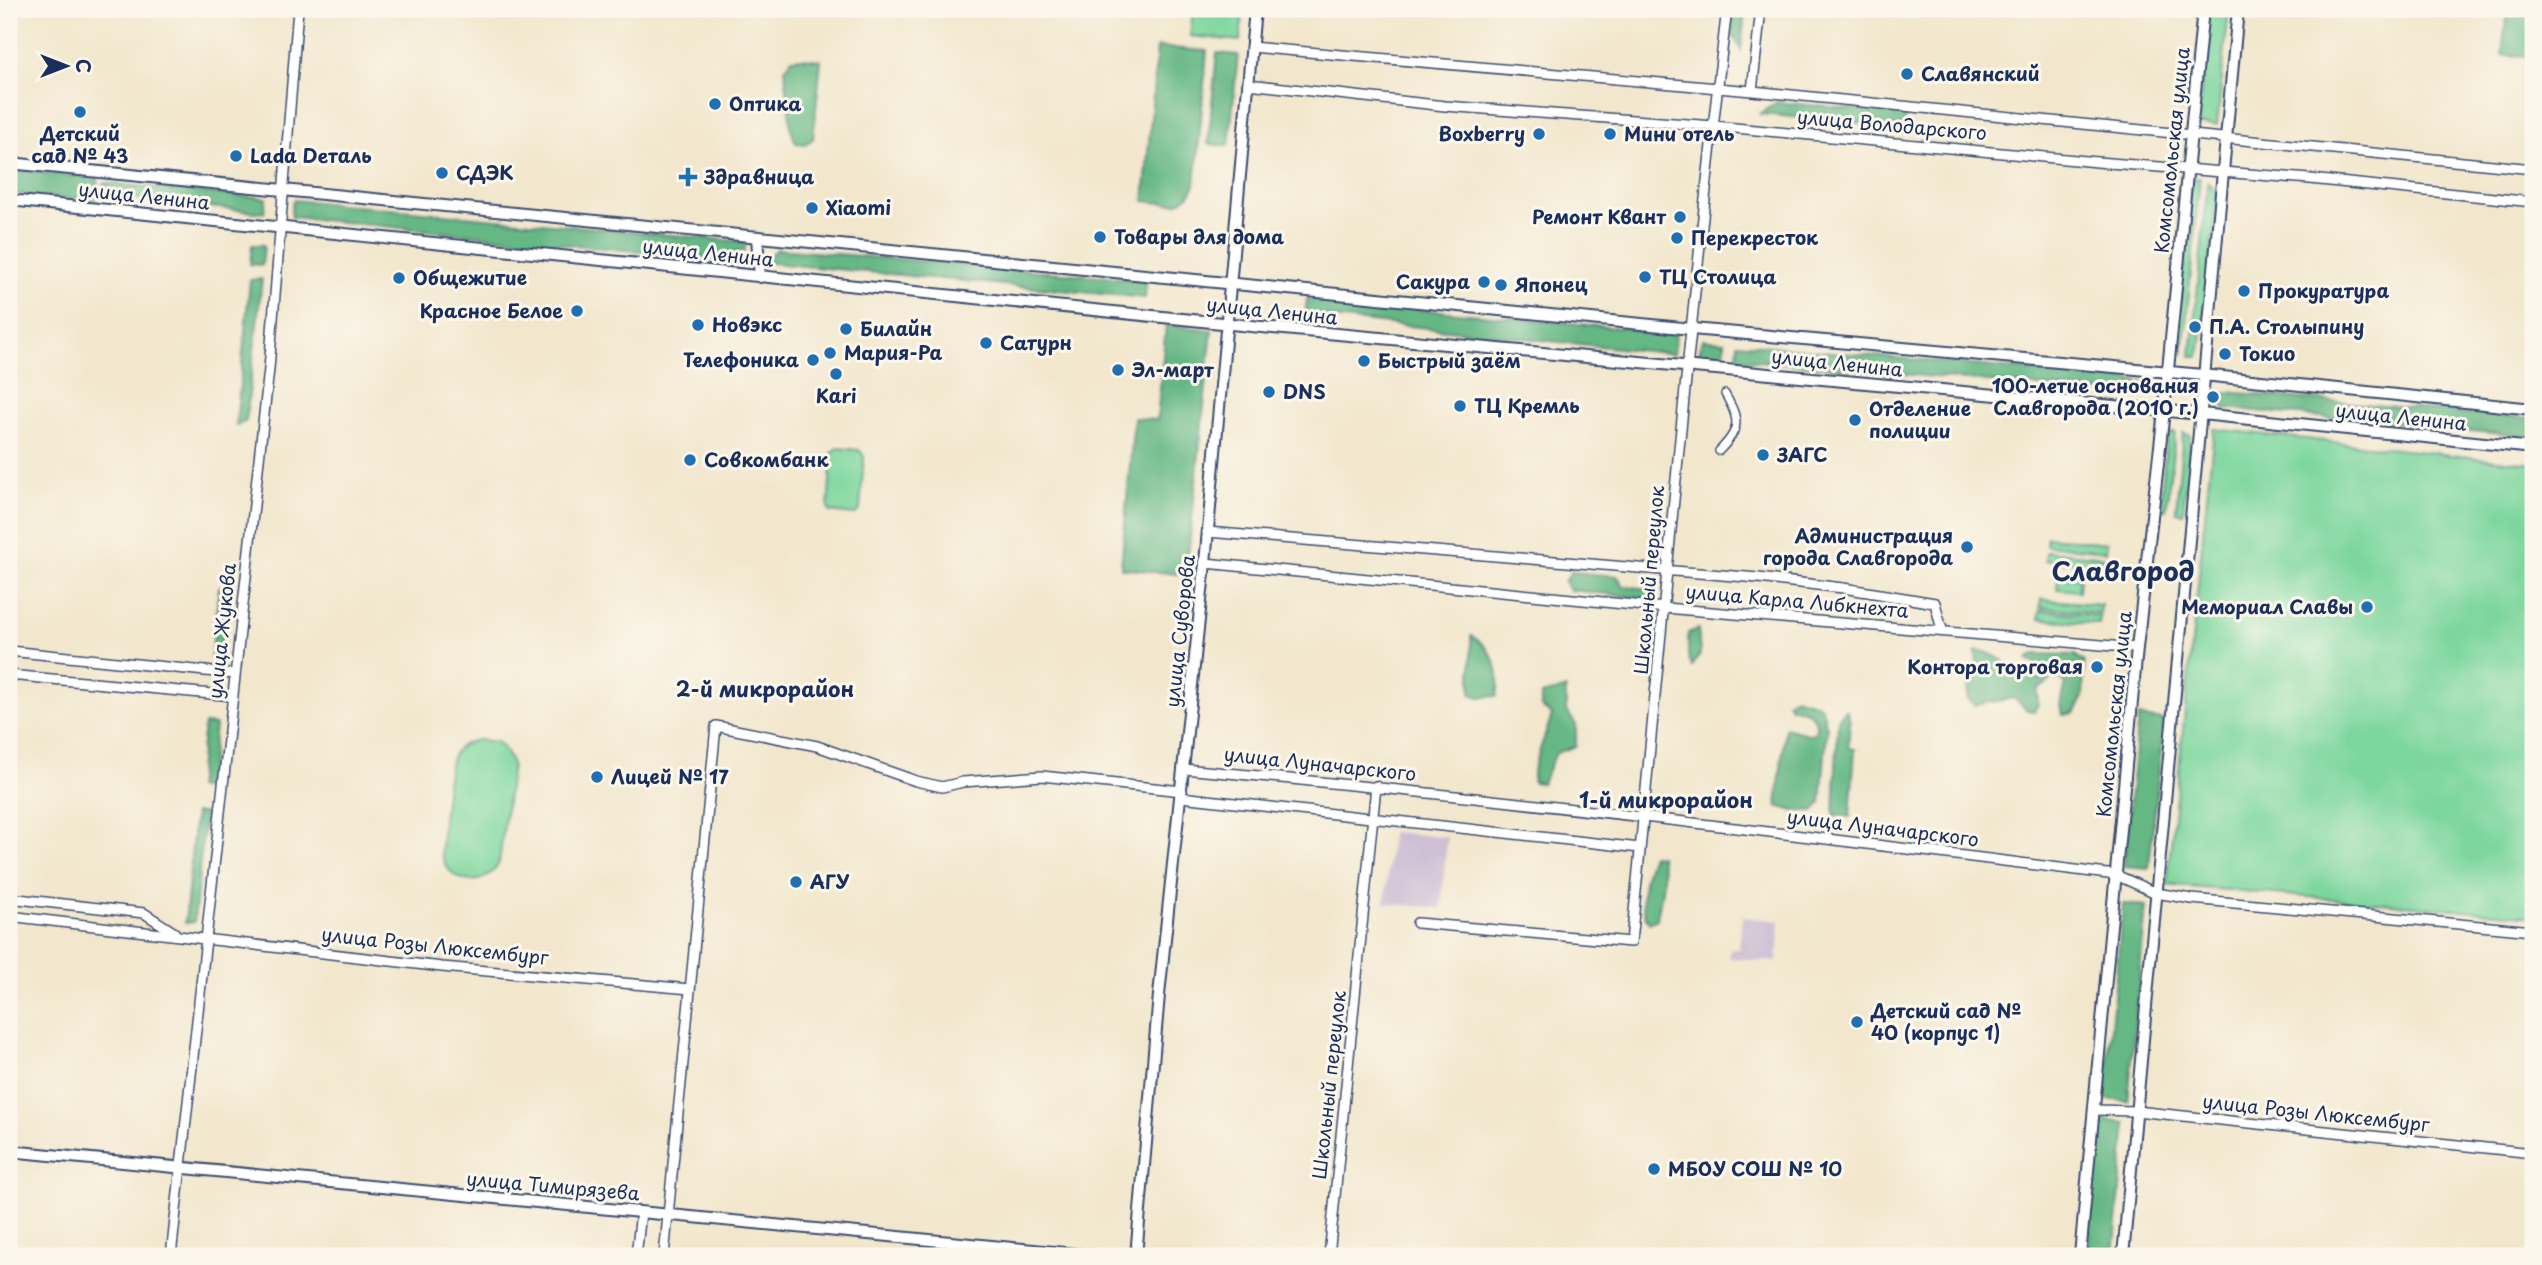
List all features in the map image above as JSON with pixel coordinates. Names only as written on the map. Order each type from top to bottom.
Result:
[{"type":"street","name":"улица Жукова","points":[[171,1256],[269,369],[298,9]]},
{"type":"street","name":"улица Суворова","points":[[1136,1256],[1159,995],[1205,563],[1255,9]]},
{"type":"street","name":"Школьный переулок","points":[[1418,923],[1631,942],[1669,571],[1682,414],[1727,9]]},
{"type":"street","points":[[1752,91],[1761,9]]},
{"type":"street","name":"Комсомольская улица","points":[[2080,1256],[2137,648],[2164,411],[2203,9]]},
{"type":"street","points":[[2123,1256],[2238,9]]},
{"type":"street","name":"улица Володарского","points":[[1251,47],[1752,91],[2533,169]]},
{"type":"street","name":"улица Володарского","points":[[1248,84],[1445,106],[1714,126],[2533,202]]},
{"type":"street","name":"улица Ленина","points":[[9,163],[1692,329],[2203,374],[2533,409]]},
{"type":"street","name":"улица Ленина","points":[[9,200],[1226,324],[2200,414],[2533,448]]},
{"type":"street","points":[[757,237],[760,277]]},
{"type":"street","points":[[1719,451],[1735,435],[1737,414],[1725,394]]},
{"type":"street","name":"улица Карла Либкнехта","points":[[1207,532],[1818,585],[1935,603],[1942,630]]},
{"type":"street","name":"улица Карла Либкнехта","points":[[1205,563],[1665,608],[2137,648]]},
{"type":"street","points":[[9,651],[234,674]]},
{"type":"street","points":[[9,674],[233,696]]},
{"type":"street","points":[[664,1256],[716,726],[817,746],[916,781],[942,786],[1042,775],[1373,818],[1640,848]]},
{"type":"street","name":"улица Луначарского","points":[[1184,769],[1376,786],[1644,816],[2116,875],[2156,893],[2281,909],[2533,930]]},
{"type":"street","name":"Школьный переулок","points":[[1329,1256],[1376,786]]},
{"type":"street","name":"улица Розы Люксембург","points":[[9,898],[144,913],[176,934]]},
{"type":"street","name":"улица Розы Люксембург","points":[[9,916],[442,967],[690,989]]},
{"type":"street","name":"улица Розы Люксембург","points":[[2094,1110],[2136,1111],[2533,1153]]},
{"type":"street","name":"улица Тимирязева","points":[[9,1151],[1095,1256]]},
{"type":"street","points":[[636,1256],[641,1212]]},
{"type":"shaded area","points":[[1391,832],[1447,837],[1441,908],[1385,903]]},
{"type":"shaded area","points":[[1742,917],[1780,921],[1777,962],[1729,958],[1730,949],[1739,949]]},
{"type":"green space","points":[[1193,9],[1243,9],[1240,41],[1190,36]]},
{"type":"green space","points":[[1735,9],[1745,9],[1741,50],[1732,33]]},
{"type":"green space","points":[[2208,9],[2229,9],[2217,125],[2198,124]]},
{"type":"green space","points":[[2507,9],[2533,9],[2533,56],[2502,55]]},
{"type":"green space","points":[[1157,47],[1207,51],[1195,185],[1185,198],[1174,203],[1144,201]]},
{"type":"green space","points":[[1217,53],[1238,55],[1229,146],[1208,144]]},
{"type":"green space","points":[[792,59],[821,60],[813,139],[805,144],[796,143],[791,130],[785,69]]},
{"type":"green space","points":[[1777,102],[1908,114],[1902,127],[1760,114]]},
{"type":"green space","points":[[9,169],[98,178],[96,202],[9,193]]},
{"type":"green space","points":[[2200,178],[2183,354],[2175,354],[2192,179]]},
{"type":"green space","points":[[2208,182],[2218,195],[2199,357],[2191,356]]},
{"type":"green space","points":[[104,183],[266,198],[264,213],[102,195]]},
{"type":"green space","points":[[293,200],[745,242],[745,251],[736,252],[734,261],[292,217]]},
{"type":"green space","points":[[252,245],[264,245],[262,265],[250,264]]},
{"type":"green space","points":[[777,249],[1146,280],[1145,298],[761,262]]},
{"type":"green space","points":[[262,279],[246,421],[236,426],[250,280]]},
{"type":"green space","points":[[1307,299],[1676,333],[1674,354],[1305,315]]},
{"type":"green space","points":[[1166,325],[1212,330],[1186,575],[1121,568],[1134,418],[1157,420]]},
{"type":"green space","points":[[1702,339],[1725,342],[1724,356],[1699,354]]},
{"type":"green space","points":[[1738,343],[2143,381],[2143,396],[1737,359]]},
{"type":"green space","points":[[2226,392],[2533,419],[2533,437],[2225,408],[2219,400]]},
{"type":"green space","points":[[2214,429],[2533,464],[2533,916],[2167,885]]},
{"type":"green space","points":[[2175,433],[2166,510],[2160,509],[2167,434]]},
{"type":"green space","points":[[2183,433],[2190,436],[2183,513],[2176,512]]},
{"type":"green space","points":[[838,448],[859,450],[864,456],[860,510],[854,515],[830,512],[828,507],[832,453]]},
{"type":"green space","points":[[2047,537],[2107,543],[2106,551],[2046,545]]},
{"type":"green space","points":[[2046,551],[2106,557],[2105,565],[2045,560]]},
{"type":"green space","points":[[1571,572],[1617,576],[1624,586],[1648,589],[1653,599],[1570,590],[1564,582]]},
{"type":"green space","points":[[2058,576],[2080,578],[2079,591],[2057,589]]},
{"type":"green space","points":[[226,584],[221,655],[211,659],[219,587]]},
{"type":"green space","points":[[2041,599],[2101,605],[2100,613],[2040,607]]},
{"type":"green space","points":[[2040,610],[2100,616],[2099,624],[2039,619]]},
{"type":"green space","points":[[1698,629],[1700,654],[1692,667],[1688,656],[1688,633]]},
{"type":"green space","points":[[1471,636],[1485,647],[1494,661],[1498,678],[1497,696],[1480,697],[1471,694]]},
{"type":"green space","points":[[1976,651],[1986,652],[2003,660],[2010,677],[2020,672],[2040,680],[2043,673],[2036,664],[2027,660],[2034,654],[2075,655],[2084,662],[2083,697],[2074,713],[2063,715],[2061,703],[2066,683],[2053,674],[2049,682],[2037,690],[2038,704],[2034,711],[2027,710],[2015,698],[1975,705],[1967,699],[1970,677],[1977,666]]},
{"type":"green space","points":[[1566,689],[1566,710],[1576,725],[1576,746],[1556,753],[1542,783],[1533,782],[1533,770],[1552,715],[1541,707],[1541,695]]},
{"type":"green space","points":[[1794,697],[1822,708],[1827,728],[1821,803],[1814,811],[1794,811],[1777,806],[1785,728],[1808,734],[1815,733],[1816,727],[1810,714],[1791,708],[1787,702]]},
{"type":"green space","points":[[1846,709],[1850,722],[1848,748],[1855,749],[1850,817],[1834,815],[1838,719]]},
{"type":"green space","points":[[2138,717],[2164,720],[2149,868],[2124,866]]},
{"type":"green space","points":[[204,724],[215,725],[209,788],[197,788]]},
{"type":"green space","points":[[478,740],[497,742],[512,764],[499,863],[493,872],[485,877],[468,880],[452,873],[446,866],[441,850],[452,758],[462,745]]},
{"type":"green space","points":[[195,813],[205,813],[194,922],[185,923]]},
{"type":"green space","points":[[1652,855],[1660,856],[1663,879],[1657,919],[1649,923],[1643,907],[1643,898],[1644,880]]},
{"type":"green space","points":[[2123,904],[2146,906],[2128,1101],[2104,1099]]},
{"type":"green space","points":[[2099,1120],[2126,1123],[2114,1256],[2087,1256]]},
{"type":"place","name":"Славянский","points":[[1907,74]]},
{"type":"place","name":"Оптика","points":[[715,104]]},
{"type":"place","name":"Детский сад № 43","points":[[80,112]]},
{"type":"place","name":"Boxberry","points":[[1539,134]]},
{"type":"place","name":"Мини отель","points":[[1610,134]]},
{"type":"place","name":"Lada Dеталь","points":[[236,156]]},
{"type":"place","name":"СДЭК","points":[[442,173]]},
{"type":"place","name":"Здравница","points":[[688,177]]},
{"type":"place","name":"Xiaomi","points":[[812,208]]},
{"type":"place","name":"Ремонт Квант","points":[[1680,217]]},
{"type":"place","name":"Товары для дома","points":[[1100,237]]},
{"type":"place","name":"Перекресток","points":[[1677,238]]},
{"type":"place","name":"ТЦ Столица","points":[[1645,277]]},
{"type":"place","name":"Общежитие","points":[[399,278]]},
{"type":"place","name":"Сакура","points":[[1484,282]]},
{"type":"place","name":"Японец","points":[[1501,285]]},
{"type":"place","name":"Прокуратура","points":[[2244,291]]},
{"type":"place","name":"Красное Белое","points":[[577,311]]},
{"type":"place","name":"Новэкс","points":[[698,325]]},
{"type":"place","name":"П.А. Столыпину","points":[[2195,327]]},
{"type":"place","name":"Билайн","points":[[846,329]]},
{"type":"place","name":"Сатурн","points":[[986,343]]},
{"type":"place","name":"Мария-Ра","points":[[830,353]]},
{"type":"place","name":"Токио","points":[[2225,354]]},
{"type":"place","name":"Телефоника","points":[[813,360]]},
{"type":"place","name":"Быстрый заём","points":[[1364,361]]},
{"type":"place","name":"Эл-март","points":[[1118,370]]},
{"type":"place","name":"Kari","points":[[836,374]]},
{"type":"place","name":"DNS","points":[[1269,392]]},
{"type":"place","name":"100-летие основания Славгорода (2010 г.)","points":[[2213,397]]},
{"type":"place","name":"ТЦ Кремль","points":[[1460,406]]},
{"type":"place","name":"Отделение полиции","points":[[1855,420]]},
{"type":"place","name":"ЗАГС","points":[[1763,455]]},
{"type":"place","name":"Совкомбанк","points":[[690,460]]},
{"type":"place","name":"Администрация города Славгорода","points":[[1967,547]]},
{"type":"place","name":"Мемориал Славы","points":[[2367,607]]},
{"type":"place","name":"Контора торговая","points":[[2097,667]]},
{"type":"place","name":"Лицей № 17","points":[[597,777]]},
{"type":"place","name":"АГУ","points":[[796,882]]},
{"type":"place","name":"Детский сад № 40 (корпус 1)","points":[[1857,1022]]},
{"type":"place","name":"МБОУ СОШ № 10","points":[[1654,1169]]},
{"type":"district","name":"Славгород","points":[[2123,572]]},
{"type":"district","name":"2-й микрорайон","points":[[765,690]]},
{"type":"district","name":"1-й микрорайон","points":[[1666,801]]}]
